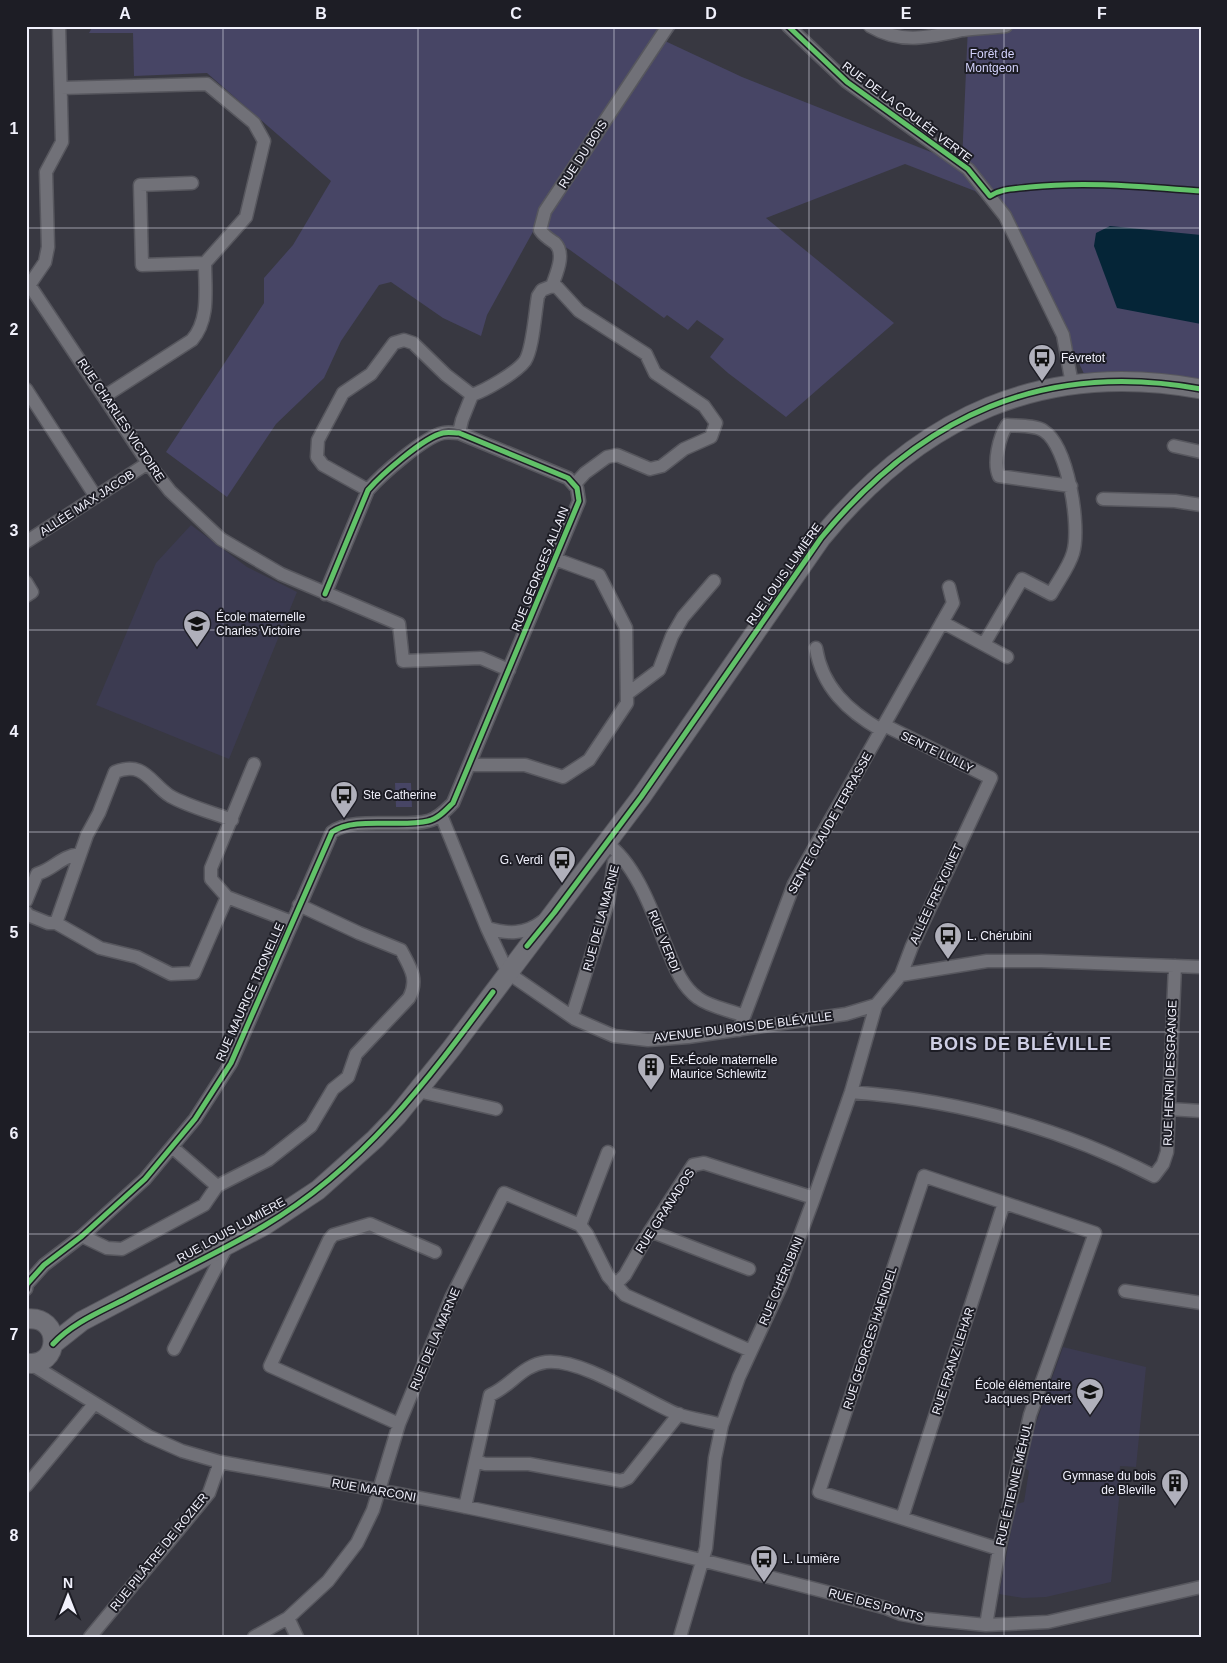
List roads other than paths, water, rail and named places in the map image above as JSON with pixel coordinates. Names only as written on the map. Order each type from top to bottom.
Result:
[{"type":"main road","name":"RUE LOUIS LUMIÈRE","points":[[26,1319],[37,1319],[47,1325],[67,1325],[82,1321],[265,1226],[333,1177],[375,1139],[418,1091],[641,796],[821,538],[848,504],[899,458],[956,422],[1019,396],[1072,384],[1118,380],[1148,381],[1201,389]]},
{"type":"main road","name":"RUE LOUIS LUMIÈRE","points":[[28,1364],[43,1360],[82,1321]]},
{"type":"main road","points":[[47,1325],[52,1334],[51,1350]]},
{"type":"street","points":[[28,282],[45,262],[48,247],[46,172],[62,142],[59,26]]},
{"type":"street","name":"RUE DU BOIS","points":[[552,286],[559,264],[560,251],[556,244],[546,238],[540,230],[545,211],[668,26]]},
{"type":"street","name":"RUE DE LA COULÉE VERTE","points":[[788,26],[848,82],[968,169],[1000,209],[1026,256],[1063,335],[1072,384]]},
{"type":"street","points":[[870,26],[897,38],[919,39],[965,28],[1006,26]]},
{"type":"street","points":[[61,88],[207,84],[254,123],[264,141],[246,217],[205,263],[205,315],[201,330],[192,340],[105,396]]},
{"type":"street","points":[[192,183],[140,184],[142,265],[205,263]]},
{"type":"street","name":"RUE CHARLES VICTOIRE","points":[[28,282],[148,463],[170,491],[221,539],[281,574],[399,624],[404,661],[481,658],[509,670]]},
{"type":"street","points":[[325,594],[368,490],[378,479],[430,438],[444,432],[459,433],[568,478],[574,485],[585,473],[607,457],[617,455],[650,469],[662,466],[684,449],[711,436],[716,423],[704,406],[656,373],[646,354],[579,311],[557,287],[552,286],[542,290],[538,296],[528,352],[524,362],[489,388],[472,395],[459,433]]},
{"type":"street","points":[[368,490],[323,465],[318,458],[318,440],[343,394],[370,374],[394,342],[404,340],[413,344],[446,375],[472,395]]},
{"type":"street","points":[[26,389],[30,403],[96,497]]},
{"type":"street","points":[[984,644],[1022,579],[1051,594],[1073,554],[1071,486],[1068,472],[1052,437],[1042,429],[1007,425],[1003,430],[995,468],[999,476],[1071,486]]},
{"type":"street","points":[[1174,446],[1201,452]]},
{"type":"street","name":"ALLÉE MAX JACOB","points":[[26,542],[148,463]]},
{"type":"street","name":"RUE GEORGES ALLAIN","points":[[441,814],[453,803],[470,765],[579,501],[577,488],[574,485]]},
{"type":"street","points":[[1103,499],[1175,501],[1201,506]]},
{"type":"street","points":[[470,765],[525,765],[563,777],[589,760],[627,702],[626,628],[620,614],[599,575],[555,559]]},
{"type":"street","points":[[627,694],[659,670],[672,636],[683,617],[714,581]]},
{"type":"street","points":[[26,582],[32,592],[26,596]]},
{"type":"street","name":"SENTE CLAUDE TERRASSE","points":[[739,1030],[794,884],[953,603],[949,587]]},
{"type":"street","points":[[942,622],[1007,657]]},
{"type":"street","points":[[816,648],[819,665],[832,689],[861,718],[882,728]]},
{"type":"street","name":"SENTE LULLY","points":[[882,728],[991,778]]},
{"type":"street","points":[[254,764],[211,868],[211,879],[228,897],[292,922]]},
{"type":"street","points":[[56,923],[87,835],[100,813],[115,772],[131,768],[148,775],[170,796],[232,820]]},
{"type":"street","name":"ALLÉE FREYCINET","points":[[876,1005],[901,975],[912,946],[991,778]]},
{"type":"street","points":[[441,814],[487,928],[508,973]]},
{"type":"street","name":"RUE MAURICE TRONELLE","points":[[26,1289],[27,1284],[44,1265],[82,1236],[145,1178],[195,1119],[231,1063],[323,849],[336,829],[349,826],[428,821],[441,814]]},
{"type":"street","name":"RUE VERDI","points":[[605,842],[615,849],[628,866],[651,908],[678,976],[698,998],[744,1016]]},
{"type":"street","points":[[26,901],[37,874],[49,870],[65,856],[80,854]]},
{"type":"street","name":"RUE DE LA MARNE","points":[[574,1010],[608,902],[614,862],[620,856]]},
{"type":"street","points":[[26,912],[28,915],[48,923],[56,923],[100,948],[137,958],[171,974],[194,972],[228,897]]},
{"type":"street","points":[[82,1236],[107,1248],[122,1248],[204,1205],[217,1186],[268,1160],[311,1126],[333,1088],[348,1077],[356,1054],[409,998],[414,989],[414,975],[401,950],[359,934],[299,905]]},
{"type":"street","points":[[487,928],[511,934],[537,926],[554,913]]},
{"type":"street","points":[[901,975],[987,961],[1040,961],[1201,968]]},
{"type":"street","name":"RUE HENRI DESGRANGE","points":[[851,1092],[903,1096],[996,1115],[1080,1142],[1154,1176],[1163,1164],[1167,1152],[1175,966]]},
{"type":"street","name":"AVENUE DU BOIS DE BLÉVILLE","points":[[508,973],[575,1019],[614,1036],[648,1040],[739,1030],[846,1014],[876,1005]]},
{"type":"street","name":"RUE CHÉRUBINI","points":[[680,1637],[706,1548],[716,1458],[722,1424],[751,1351],[782,1284],[814,1198],[851,1092],[876,1005]]},
{"type":"street","points":[[418,1091],[496,1109]]},
{"type":"street","points":[[1169,1109],[1201,1111]]},
{"type":"street","points":[[172,1147],[217,1186]]},
{"type":"street","points":[[608,1152],[580,1225],[615,1285],[625,1296],[751,1351]]},
{"type":"street","name":"RUE GRANADOS","points":[[615,1285],[625,1275],[650,1231],[693,1165],[704,1163],[814,1198]]},
{"type":"street","name":"RUE GEORGES HAENDEL","points":[[998,1549],[819,1492],[924,1176],[1095,1233]]},
{"type":"street","name":"RUE DE LA MARNE","points":[[254,1637],[288,1618],[328,1581],[357,1543],[373,1510],[377,1491],[399,1424],[452,1298],[504,1193],[580,1225]]},
{"type":"street","name":"RUE FRANZ LEHAR","points":[[902,1518],[1004,1203]]},
{"type":"street","points":[[399,1424],[270,1366],[333,1235],[370,1224],[435,1252]]},
{"type":"street","points":[[650,1231],[748,1269]]},
{"type":"street","name":"RUE ÉTIENNE MÉHUL","points":[[986,1625],[998,1549],[1030,1415],[1095,1233]]},
{"type":"street","points":[[174,1349],[227,1246]]},
{"type":"street","points":[[1124,1291],[1201,1303]]},
{"type":"street","name":"RUE MARCONI","points":[[51,1350],[61,1381]]},
{"type":"street","points":[[465,1507],[490,1395],[501,1391],[514,1377],[532,1366],[546,1362],[567,1365],[603,1377],[679,1414],[722,1424]]},
{"type":"street","name":"RUE MARCONI","points":[[28,1364],[48,1376],[61,1381],[94,1404],[148,1436],[182,1450],[220,1462],[465,1507],[702,1559]]},
{"type":"street","points":[[26,1486],[94,1404]]},
{"type":"street","points":[[476,1461],[485,1464],[529,1464],[621,1481],[628,1478],[679,1414]]},
{"type":"street","name":"RUE PILÂTRE DE ROZIER","points":[[90,1637],[209,1493],[220,1462]]},
{"type":"street","name":"RUE DES PONTS","points":[[702,1559],[886,1608],[901,1614],[986,1625],[1048,1622],[1201,1587]]},
{"type":"street","points":[[288,1618],[297,1637]]},
{"type":"place","name":"Févretot","points":[[1042,382]]},
{"type":"place","name":"École maternelle Charles Victoire","points":[[197,648]]},
{"type":"place","name":"Ste Catherine","points":[[344,819]]},
{"type":"place","name":"G. Verdi","points":[[562,884]]},
{"type":"place","name":"L. Chérubini","points":[[948,960]]},
{"type":"place","name":"Ex-École maternelle Maurice Schlewitz","points":[[651,1091]]},
{"type":"place","name":"École élémentaire Jacques Prévert","points":[[1090,1416]]},
{"type":"place","name":"Gymnase du bois de Bleville","points":[[1175,1507]]},
{"type":"place","name":"L. Lumière","points":[[764,1583]]},
{"type":"district","name":"BOIS DE BLÉVILLE","points":[[1021,1044]]},
{"type":"park label","name":"Forêt de Montgeon","points":[[992,61]]}]
